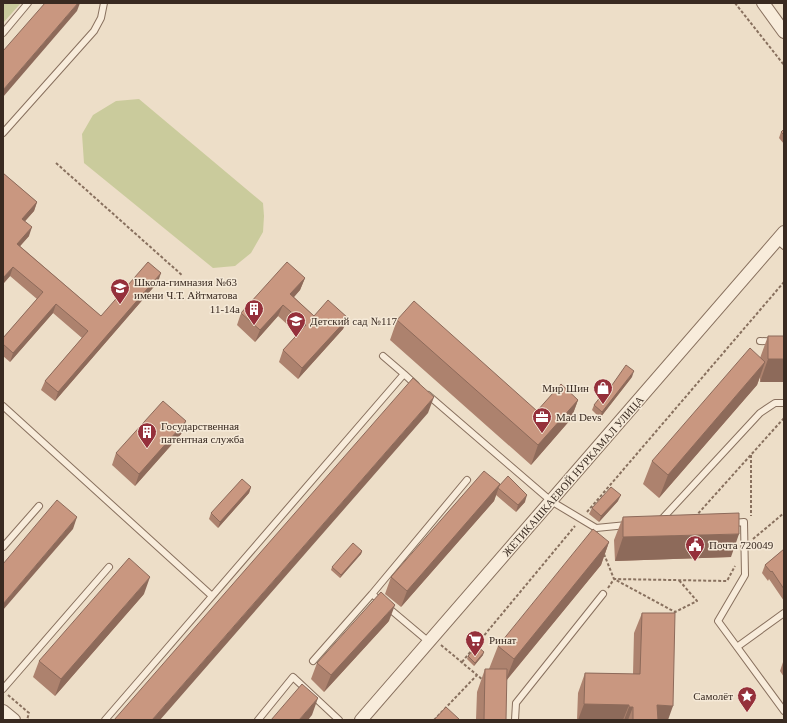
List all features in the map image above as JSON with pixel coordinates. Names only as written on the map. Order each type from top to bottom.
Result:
[{"type":"street","points":[[763,3],[784,32]]},
{"type":"street","name":"ЖЕТИКАШКАЕВОЙ НУРКАМАЛ УЛИЦА","points":[[361,720],[551,501],[782,240]]},
{"type":"street","points":[[3,711],[14,720]]},
{"type":"lane","points":[[3,33],[28,3]]},
{"type":"lane","points":[[3,133],[94,31],[101,18],[104,3]]},
{"type":"lane","points":[[760,341],[784,342]]},
{"type":"lane","points":[[383,356],[551,501],[580,520],[596,528],[633,525]]},
{"type":"lane","points":[[105,720],[404,374]]},
{"type":"lane","points":[[665,524],[657,524],[760,412],[775,403],[784,403]]},
{"type":"lane","points":[[3,406],[212,596]]},
{"type":"lane","points":[[313,661],[372,594],[467,480]]},
{"type":"lane","points":[[3,548],[39,506]]},
{"type":"lane","points":[[728,523],[744,522],[745,575],[718,621],[784,710]]},
{"type":"lane","points":[[3,690],[108,568]]},
{"type":"lane","points":[[372,594],[431,640]]},
{"type":"lane","points":[[515,720],[516,703],[603,594]]},
{"type":"lane","points":[[737,647],[784,613]]},
{"type":"lane","points":[[258,720],[293,677],[339,720]]},
{"type":"path","points":[[735,3],[784,65]]},
{"type":"path","points":[[56,163],[183,276]]},
{"type":"path","points":[[462,662],[580,520],[784,282]]},
{"type":"path","points":[[694,518],[784,418]]},
{"type":"path","points":[[744,522],[751,522],[751,455]]},
{"type":"path","points":[[614,579],[727,581],[745,546],[784,513]]},
{"type":"path","points":[[602,549],[614,579],[675,612],[697,601],[678,580]]},
{"type":"path","points":[[603,594],[614,579]]},
{"type":"path","points":[[431,640],[488,683]]},
{"type":"path","points":[[434,720],[476,675]]},
{"type":"path","points":[[3,690],[29,713],[27,720]]},
{"type":"green space","points":[[3,3],[21,3],[3,23]]},
{"type":"green space","points":[[139,99],[263,203],[263,232],[251,253],[235,266],[213,268],[84,163],[82,134],[93,115],[116,101]]},
{"type":"building","points":[[45,3],[78,3],[3,90],[3,51]]},
{"type":"building","points":[[3,173],[37,202],[22,219],[32,227],[17,244],[101,316],[148,262],[161,273],[58,392],[45,381],[88,331],[56,304],[13,353],[3,344],[3,338],[43,292],[13,267],[3,278]]},
{"type":"building","name":"11-14а","points":[[287,262],[305,278],[290,294],[314,316],[328,300],[348,318],[302,368],[283,350],[306,325],[283,305],[260,330],[241,313]]},
{"type":"building","points":[[414,301],[537,411],[561,384],[578,400],[538,445],[397,320]]},
{"type":"building","points":[[768,336],[784,336],[784,359],[768,359]]},
{"type":"building","points":[[750,348],[765,362],[668,475],[652,461]]},
{"type":"building","points":[[626,365],[634,371],[602,412],[594,405],[608,387],[610,388]]},
{"type":"building","points":[[413,378],[434,397],[152,720],[114,720]]},
{"type":"building","name":"Государственная патентная служба","points":[[163,401],[186,421],[139,474],[116,453]]},
{"type":"building","points":[[484,471],[500,484],[407,591],[391,577]]},
{"type":"building","points":[[508,476],[527,495],[518,505],[498,488]]},
{"type":"building","points":[[242,479],[251,487],[220,522],[211,513]]},
{"type":"building","points":[[611,487],[621,495],[601,516],[592,508]]},
{"type":"building","points":[[57,500],[77,517],[3,604],[3,564]]},
{"type":"building","points":[[739,513],[739,534],[623,537],[623,517]]},
{"type":"building","points":[[593,529],[609,542],[514,659],[498,646]]},
{"type":"building","points":[[353,543],[362,551],[341,575],[332,567]]},
{"type":"building","points":[[784,549],[784,589],[772,571],[771,572],[765,565]]},
{"type":"building","points":[[129,558],[150,577],[61,679],[39,661]]},
{"type":"building","points":[[381,592],[395,605],[331,675],[317,663]]},
{"type":"building","points":[[642,613],[675,613],[673,706],[657,705],[658,720],[633,720],[633,707],[629,707],[629,705],[584,704],[585,673],[640,674]]},
{"type":"building","name":"Ринат","points":[[477,646],[484,652],[475,663],[468,656]]},
{"type":"building","points":[[485,669],[507,669],[506,720],[484,720]]},
{"type":"building","points":[[302,684],[318,698],[299,720],[271,720]]},
{"type":"building","points":[[446,707],[459,719],[459,720],[434,720]]},
{"type":"place","name":"Школа-гимназия №63 имени Ч.Т. Айтматова","points":[[120,305]]},
{"type":"place","name":"11-14а","points":[[254,326]]},
{"type":"place","name":"Детский сад №117","points":[[296,338]]},
{"type":"place","name":"Мир Шин","points":[[603,405]]},
{"type":"place","name":"Mad Devs","points":[[542,434]]},
{"type":"place","name":"Государственная патентная служба","points":[[147,449]]},
{"type":"place","name":"Почта 720049","points":[[695,562]]},
{"type":"place","name":"Ринат","points":[[475,657]]},
{"type":"place","name":"Самолёт","points":[[747,713]]}]
